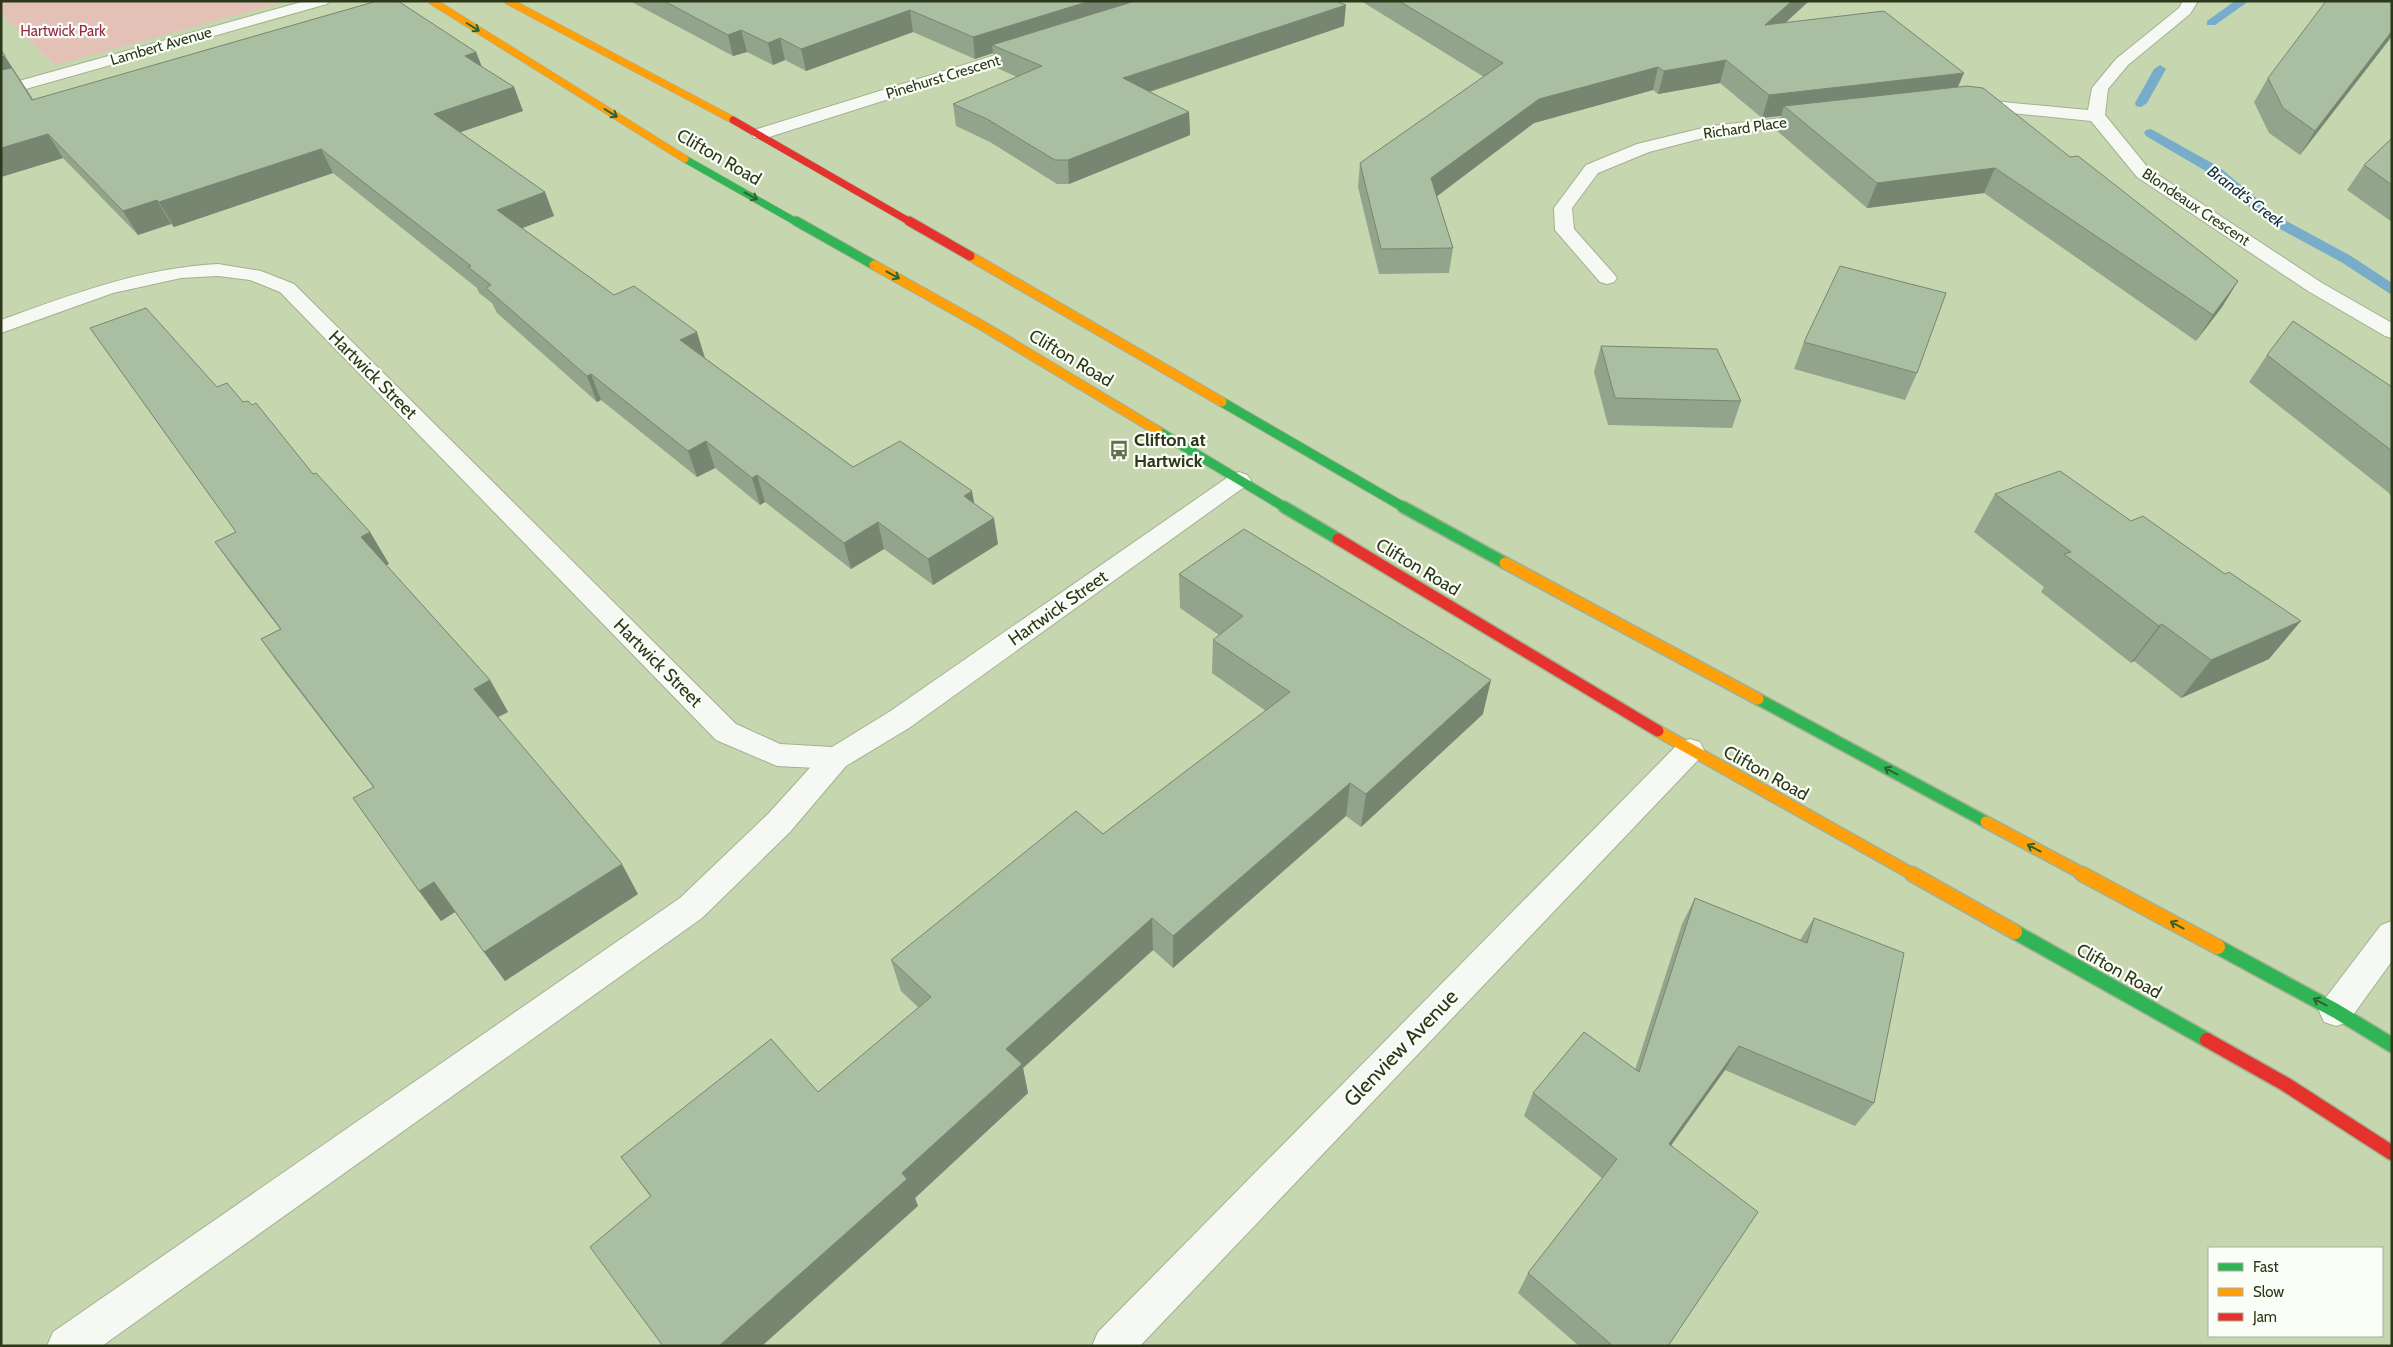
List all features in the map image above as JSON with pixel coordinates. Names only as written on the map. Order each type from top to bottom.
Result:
[{"type":"main road","name":"Clifton Road","points":[[432,1],[685,159],[983,326],[1690,750],[2285,1084],[2392,1153]]},
{"type":"main road","points":[[508,1],[760,134],[1435,525],[2336,1011],[2392,1045]]},
{"type":"street","name":"Lambert Avenue","points":[[1,91],[322,1]]},
{"type":"street","points":[[1957,103],[2096,116],[2100,88],[2122,62],[2185,11],[2192,1]]},
{"type":"street","name":"Pinehurst Crescent","points":[[760,134],[1042,46]]},
{"type":"street","name":"Richard Place","points":[[1607,278],[1565,230],[1563,208],[1592,169],[1643,148],[1711,131],[1839,116]]},
{"type":"street","name":"Blondeaux Crescent","points":[[2096,116],[2143,173],[2315,287],[2392,332]]},
{"type":"street","name":"Hartwick Street","points":[[1,327],[117,286],[162,276],[216,269],[243,271],[270,279],[287,288],[726,732],[777,756],[836,758],[899,720],[1239,480]]},
{"type":"street","name":"Glenview Avenue","points":[[1112,1346],[1690,750]]},
{"type":"street","points":[[67,1346],[691,908],[779,823],[836,758]]},
{"type":"street","points":[[2336,1011],[2392,935]]},
{"type":"green space","name":"Hartwick Park","points":[[1,1],[288,1],[55,65],[1,14]]},
{"type":"building","points":[[377,1],[398,1],[476,52],[465,56],[514,87],[434,114],[545,192],[497,210],[614,295],[634,286],[697,332],[680,340],[853,467],[900,441],[972,491],[964,496],[994,518],[928,559],[878,522],[844,543],[757,475],[752,478],[706,441],[688,451],[591,374],[587,376],[486,288],[491,285],[468,267],[471,266],[321,149],[159,202],[157,200],[123,211],[48,134],[1,148],[1,70],[12,68],[32,100]]},
{"type":"building","points":[[664,1],[1090,1],[973,37],[910,10],[801,49],[780,38],[768,43],[741,30],[728,35]]},
{"type":"building","points":[[1135,1],[1335,1],[1346,5],[1123,78],[1189,112],[1068,160],[1055,160],[987,119],[953,104],[1042,66],[992,45]]},
{"type":"building","points":[[1399,1],[1792,1],[1765,25],[1884,11],[1964,73],[1769,95],[1726,60],[1664,71],[1658,67],[1539,99],[1431,178],[1453,248],[1381,249],[1360,163],[1503,63]]},
{"type":"building","points":[[2326,1],[2392,1],[2392,31],[2315,131],[2283,108],[2268,78]]},
{"type":"building","points":[[1967,86],[1983,88],[2070,157],[2078,156],[2238,281],[2213,315],[1995,168],[1877,183],[1784,106]]},
{"type":"building","points":[[2392,138],[2392,185],[2364,165]]},
{"type":"building","points":[[1840,266],[1946,293],[1917,373],[1804,342]]},
{"type":"building","points":[[146,308],[217,387],[227,383],[243,402],[248,401],[252,405],[256,403],[313,474],[316,473],[370,532],[361,537],[490,680],[474,689],[622,864],[484,952],[434,882],[419,891],[353,798],[374,787],[261,639],[281,629],[215,542],[236,532],[90,328]]},
{"type":"building","points":[[2293,321],[2392,387],[2392,451],[2267,355]]},
{"type":"building","points":[[1601,346],[1717,349],[1741,401],[1615,398]]},
{"type":"building","points":[[2060,471],[2131,521],[2143,516],[2225,574],[2229,572],[2301,621],[2211,660],[2162,624],[2159,626],[2064,554],[2071,552],[1995,494]]},
{"type":"building","points":[[1244,529],[1491,680],[1366,794],[1350,783],[1173,936],[1152,918],[1006,1049],[1022,1064],[902,1173],[907,1179],[719,1346],[663,1346],[590,1247],[651,1196],[621,1157],[771,1039],[818,1092],[931,997],[891,960],[1076,811],[1103,834],[1290,692],[1213,640],[1243,616],[1179,574]]},
{"type":"building","points":[[1695,898],[1807,943],[1814,918],[1904,953],[1874,1103],[1739,1046],[1669,1144],[1758,1212],[1668,1346],[1613,1346],[1528,1273],[1617,1159],[1533,1093],[1584,1032],[1639,1072]]},
{"type":"waterway","name":"Brandt's Creek","points":[[2211,23],[2243,1]]},
{"type":"waterway","name":"Brandt's Creek","points":[[2141,103],[2160,69]]},
{"type":"waterway","name":"Brandt's Creek","points":[[2151,133],[2214,170],[2274,220],[2346,259],[2392,290]]},
{"type":"traffic: fast","points":[[685,159],[874,265]]},
{"type":"traffic: fast","points":[[1222,402],[1435,525],[1505,563]]},
{"type":"traffic: fast","points":[[1158,431],[1338,539]]},
{"type":"traffic: fast","points":[[1758,699],[1986,822]]},
{"type":"traffic: fast","points":[[2015,932],[2207,1040]]},
{"type":"traffic: fast","points":[[2218,947],[2336,1011],[2392,1045]]},
{"type":"traffic: slow","points":[[432,1],[685,159]]},
{"type":"traffic: slow","points":[[508,1],[733,120]]},
{"type":"traffic: slow","points":[[970,256],[1222,402]]},
{"type":"traffic: slow","points":[[874,265],[983,326],[1158,431]]},
{"type":"traffic: slow","points":[[1505,563],[1758,699]]},
{"type":"traffic: slow","points":[[1658,731],[2015,932]]},
{"type":"traffic: slow","points":[[1986,822],[2218,947]]},
{"type":"traffic: jam","points":[[733,120],[970,256]]},
{"type":"traffic: jam","points":[[1338,539],[1658,731]]},
{"type":"traffic: jam","points":[[2207,1040],[2285,1084],[2392,1153]]},
{"type":"place","name":"Clifton at Hartwick","points":[[1119,450]]}]
